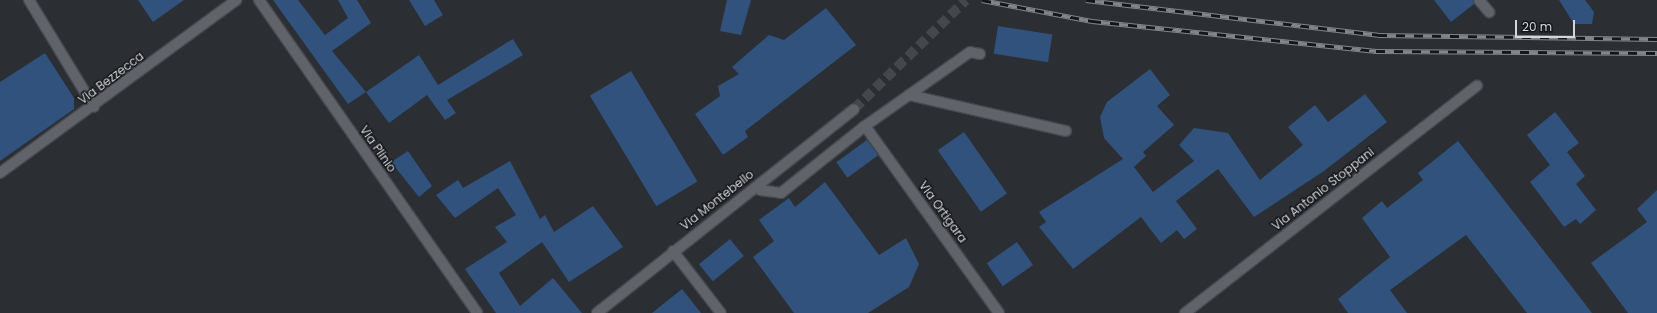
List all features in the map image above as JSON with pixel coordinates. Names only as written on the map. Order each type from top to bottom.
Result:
[{"type":"street","points":[[29,0],[94,107]]},
{"type":"street","name":"Via Bezzecca","points":[[0,173],[94,107],[236,0]]},
{"type":"street","name":"Via Plinio","points":[[259,0],[477,313]]},
{"type":"street","points":[[1479,0],[1489,12]]},
{"type":"street","name":"Via Montebello","points":[[760,190],[780,192],[865,126],[970,52],[980,54]]},
{"type":"street","name":"Via Antonio Stoppani","points":[[1185,313],[1477,86]]},
{"type":"street","points":[[909,95],[1066,131]]},
{"type":"street","name":"Via Montebello","points":[[597,313],[673,251],[854,109]]},
{"type":"street","name":"Via Ortigara","points":[[865,126],[999,313]]},
{"type":"street","points":[[673,251],[721,313]]},
{"type":"building","points":[[138,0],[184,0],[153,22]]},
{"type":"building","points":[[273,0],[298,0],[325,35],[348,18],[338,0],[357,0],[371,23],[332,51],[366,92],[348,104]]},
{"type":"building","points":[[409,0],[434,0],[443,15],[425,26]]},
{"type":"building","points":[[727,0],[751,0],[741,35],[720,31]]},
{"type":"building","points":[[1434,0],[1473,0],[1474,4],[1451,22]]},
{"type":"building","points":[[1559,0],[1585,0],[1594,12],[1592,24],[1574,24]]},
{"type":"building","points":[[826,8],[856,45],[745,131],[748,137],[723,155],[695,114],[720,96],[718,86],[739,74],[732,67],[769,35],[784,40]]},
{"type":"building","points":[[998,26],[1052,35],[1048,62],[994,54]]},
{"type":"building","points":[[513,39],[523,55],[447,100],[456,113],[445,120],[427,95],[389,123],[366,92],[419,55],[438,85]]},
{"type":"building","points":[[45,53],[74,98],[74,109],[0,161],[0,82]]},
{"type":"building","points":[[1150,69],[1170,95],[1157,106],[1174,125],[1143,152],[1146,156],[1134,167],[1153,192],[1194,161],[1179,145],[1194,128],[1228,133],[1260,180],[1303,145],[1288,127],[1315,105],[1328,122],[1365,94],[1387,122],[1324,171],[1254,217],[1218,169],[1176,201],[1197,229],[1184,239],[1177,230],[1161,243],[1141,217],[1073,269],[1039,227],[1046,222],[1039,212],[1123,159],[1104,138],[1100,117],[1107,102]]},
{"type":"building","points":[[631,71],[697,182],[656,206],[590,96]]},
{"type":"building","points":[[1555,112],[1579,143],[1567,152],[1585,176],[1576,184],[1596,210],[1580,224],[1576,219],[1564,227],[1530,182],[1550,165],[1527,135]]},
{"type":"building","points":[[964,132],[1007,193],[981,212],[938,150]]},
{"type":"building","points":[[867,140],[878,155],[847,178],[836,162]]},
{"type":"building","points":[[1458,141],[1592,313],[1527,313],[1466,235],[1390,290],[1407,313],[1348,313],[1338,299],[1390,257],[1362,218],[1382,201],[1387,208],[1423,180],[1418,173]]},
{"type":"building","points":[[408,151],[432,186],[419,197],[391,162]]},
{"type":"building","points":[[510,161],[540,219],[545,215],[554,232],[593,206],[623,247],[569,282],[542,242],[499,273],[520,306],[553,278],[582,313],[496,313],[465,269],[507,242],[495,227],[516,215],[498,188],[455,218],[436,195],[458,180],[463,188]]},
{"type":"building","points":[[825,182],[879,255],[906,238],[919,264],[909,287],[868,313],[794,313],[753,257],[774,241],[759,220],[789,198],[795,207]]},
{"type":"building","points":[[1657,190],[1657,313],[1628,313],[1591,263],[1647,222],[1637,209]]},
{"type":"building","points":[[730,239],[744,256],[713,281],[699,264]]},
{"type":"building","points":[[1017,242],[1033,265],[1003,286],[987,263]]},
{"type":"building","points":[[682,289],[701,313],[652,313]]},
{"type":"tunnel","points":[[854,109],[966,0]]},
{"type":"railway","points":[[982,0],[1092,21],[1376,51],[1657,53]]},
{"type":"railway","points":[[1086,0],[1378,35],[1657,39]]}]
